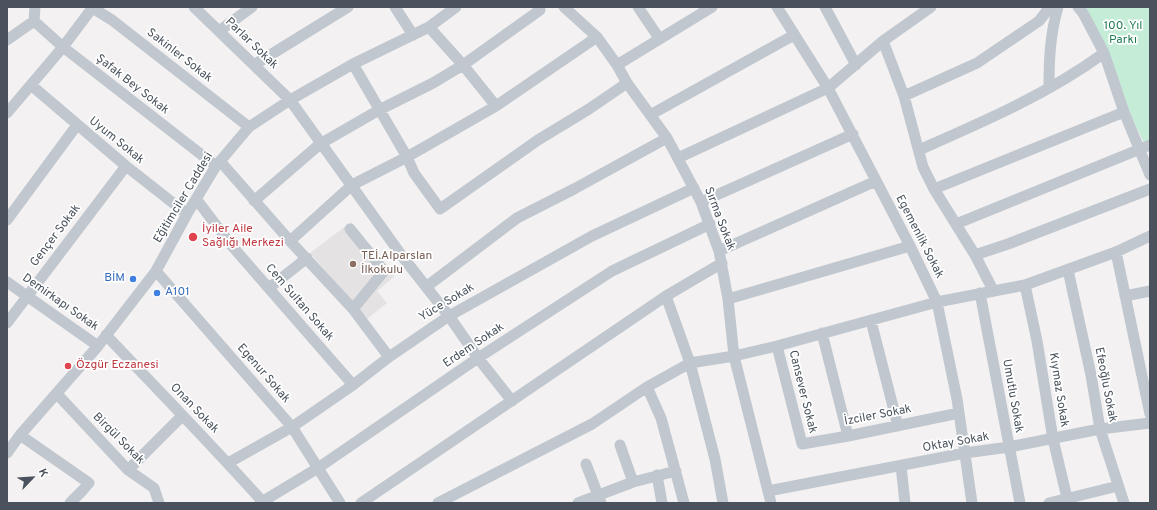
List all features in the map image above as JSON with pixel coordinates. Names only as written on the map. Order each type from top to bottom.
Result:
[{"type":"street","points":[[7,40],[34,21],[35,7]]},
{"type":"street","points":[[7,113],[63,47],[92,7]]},
{"type":"street","name":"Sakinler Sokak","points":[[92,7],[112,20],[249,128]]},
{"type":"street","name":"Parlar Sokak","points":[[194,7],[290,100],[320,144],[449,316],[478,358],[512,401]]},
{"type":"street","points":[[219,30],[252,7]]},
{"type":"street","points":[[254,65],[348,7]]},
{"type":"street","points":[[395,7],[413,35]]},
{"type":"street","name":"Eğitimciler Caddesi","points":[[9,447],[98,346],[156,271],[187,214],[218,164],[249,128],[290,100],[353,64],[429,27],[456,7]]},
{"type":"street","name":"Sırma Sokak","points":[[564,7],[597,37],[617,65],[627,83],[667,138],[701,202],[720,251],[728,299],[734,356],[771,503]]},
{"type":"street","points":[[638,7],[659,38]]},
{"type":"street","name":"Egemenlik Sokak","points":[[776,7],[828,88],[853,134],[937,302],[958,413],[972,503]]},
{"type":"street","points":[[825,7],[856,65]]},
{"type":"street","points":[[678,158],[828,88],[883,42],[931,7]]},
{"type":"street","points":[[904,96],[977,63],[1039,21],[1050,7]]},
{"type":"street","points":[[1049,88],[1049,57],[1054,21],[1058,7]]},
{"type":"street","points":[[1078,7],[1083,13],[1104,53],[1124,112],[1145,148],[1150,174]]},
{"type":"street","points":[[617,65],[708,8]]},
{"type":"street","points":[[254,201],[320,144],[380,110],[433,83],[463,65],[540,10]]},
{"type":"street","name":"Şafak Bey Sokak","points":[[34,21],[63,47],[218,164],[353,309],[389,357]]},
{"type":"street","points":[[429,27],[463,65],[496,106]]},
{"type":"street","points":[[650,114],[794,35]]},
{"type":"street","points":[[290,241],[352,185],[407,157],[496,106],[597,37]]},
{"type":"street","points":[[883,42],[904,96],[923,167],[934,189],[975,254],[993,290]]},
{"type":"street","points":[[919,150],[995,117],[1080,71],[1104,53]]},
{"type":"street","points":[[353,64],[407,157],[414,173],[440,209],[538,140],[589,109],[627,83]]},
{"type":"street","name":"Uyum Sokak","points":[[30,85],[126,166],[187,214]]},
{"type":"street","points":[[934,189],[1124,112]]},
{"type":"street","points":[[7,220],[77,125]]},
{"type":"street","points":[[701,202],[853,134]]},
{"type":"street","points":[[426,287],[517,218],[574,189],[667,138]]},
{"type":"street","points":[[956,224],[1145,148]]},
{"type":"street","name":"Gençer Sokak","points":[[7,323],[126,166]]},
{"type":"street","points":[[720,251],[876,181]]},
{"type":"street","name":"Yüce Sokak","points":[[228,463],[292,427],[449,316],[592,236],[694,188]]},
{"type":"street","points":[[975,254],[1008,244],[1150,188]]},
{"type":"street","name":"Cem Sultan Sokak","points":[[197,200],[232,246],[353,385]]},
{"type":"street","name":"Erdem Sokak","points":[[261,502],[318,468],[478,358],[612,271],[710,224]]},
{"type":"street","points":[[350,229],[384,271],[353,309]]},
{"type":"street","points":[[438,503],[592,424],[647,387],[690,363],[734,356],[777,346],[937,302],[1025,285],[1116,252],[1150,236]]},
{"type":"street","points":[[728,299],[910,246]]},
{"type":"street","points":[[1116,252],[1150,414]]},
{"type":"street","points":[[269,288],[307,258]]},
{"type":"street","points":[[361,503],[666,296],[722,263]]},
{"type":"street","name":"Efeoğlu Sokak","points":[[1068,270],[1091,375],[1100,429],[1124,503]]},
{"type":"street","name":"Egenur Sokak","points":[[156,271],[292,427],[340,503]]},
{"type":"street","name":"Demirkapı Sokak","points":[[7,282],[26,297],[98,346]]},
{"type":"street","name":"Kıymaz Sokak","points":[[1025,285],[1037,341],[1053,439],[1067,498]]},
{"type":"street","points":[[1126,296],[1150,291]]},
{"type":"street","name":"Umutlu Sokak","points":[[980,293],[1020,503]]},
{"type":"street","points":[[666,296],[690,363],[715,459],[723,503]]},
{"type":"street","points":[[872,321],[898,426]]},
{"type":"street","points":[[822,333],[848,436]]},
{"type":"street","name":"Onan Sokak","points":[[106,335],[228,463],[261,502]]},
{"type":"street","name":"Cansever Sokak","points":[[777,346],[802,444]]},
{"type":"street","points":[[647,387],[661,418],[684,503]]},
{"type":"street","name":"Birgül Sokak","points":[[57,394],[128,470],[154,488],[159,503]]},
{"type":"street","name":"İzciler Sokak","points":[[802,444],[958,413]]},
{"type":"street","points":[[128,470],[182,416]]},
{"type":"street","name":"Oktay Sokak","points":[[768,491],[964,453],[1009,447],[1100,429],[1150,423]]},
{"type":"street","points":[[20,435],[89,483],[70,503]]},
{"type":"street","points":[[620,445],[633,482]]},
{"type":"street","points":[[586,464],[599,499]]},
{"type":"street","points":[[901,466],[905,503]]},
{"type":"street","points":[[578,503],[599,499],[633,482],[676,471]]},
{"type":"street","points":[[657,475],[662,503]]},
{"type":"street","points":[[1048,503],[1118,486]]},
{"type":"shaded area","name":"TEİ.Alparslan İlkokulu","points":[[351,222],[395,276],[377,291],[387,303],[367,319],[310,253]]},
{"type":"green space","name":"100. Yıl Parkı","points":[[1080,7],[1150,7],[1150,141],[1144,143]]},
{"type":"place","name":"İyiler Aile Sağlığı Merkezi","points":[[193,237]]},
{"type":"place","name":"TEİ.Alparslan İlkokulu","points":[[353,264]]},
{"type":"place","name":"BİM","points":[[133,279]]},
{"type":"place","name":"A101","points":[[157,293]]},
{"type":"place","name":"Özgür Eczanesi","points":[[68,366]]}]
